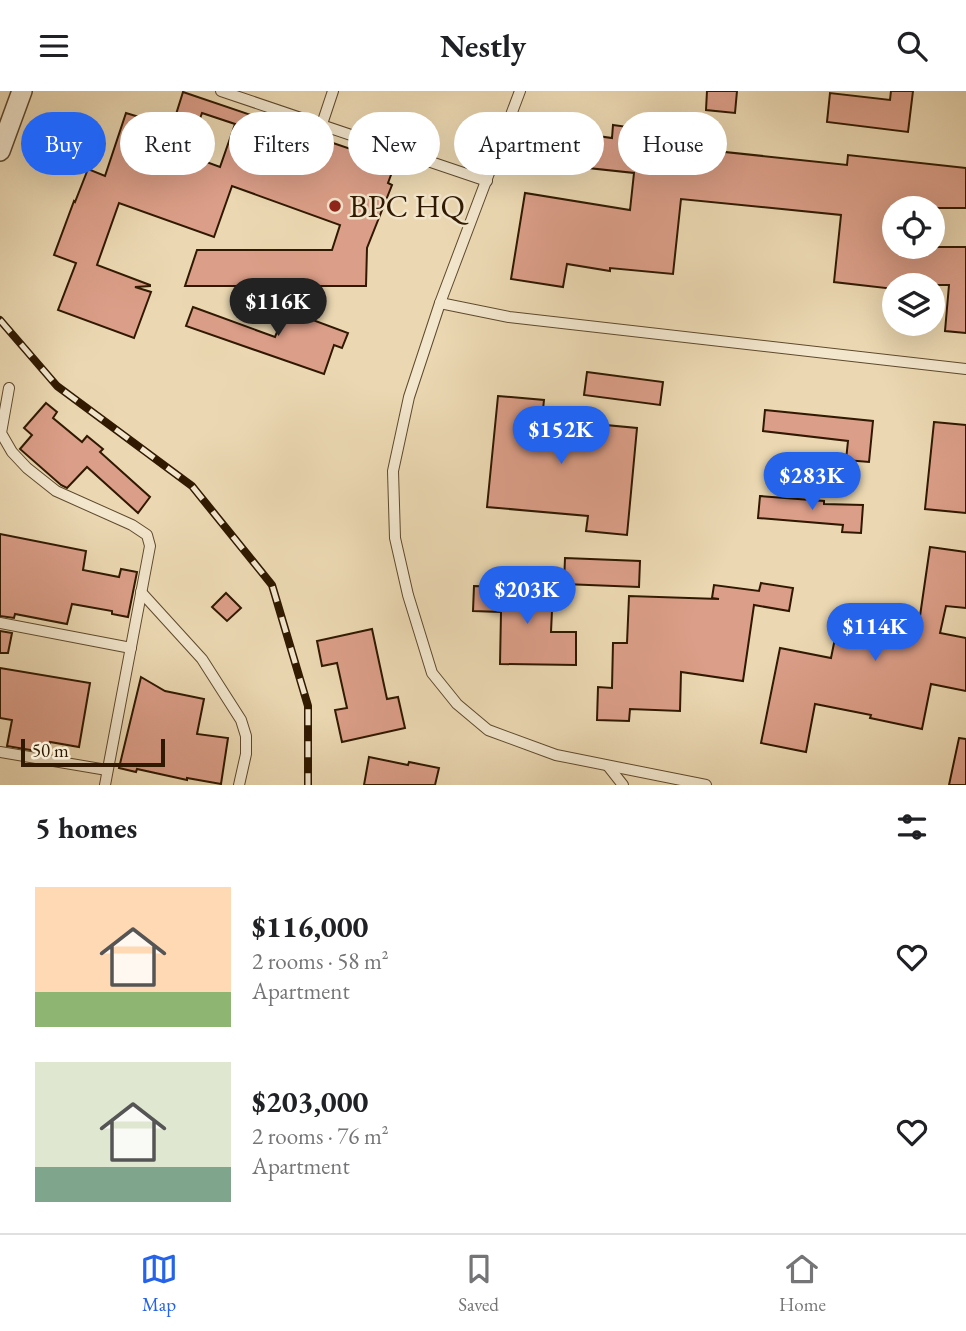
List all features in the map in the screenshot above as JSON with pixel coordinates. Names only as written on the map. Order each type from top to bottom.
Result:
[{"type":"street","points":[[0,151],[22,91]]},
{"type":"lane","points":[[221,91],[285,112]]},
{"type":"lane","points":[[326,112],[333,91]]},
{"type":"lane","points":[[520,91],[440,303],[409,397],[393,471],[395,538],[408,595],[432,673],[457,704],[488,730],[555,755],[665,782],[706,785]]},
{"type":"lane","points":[[334,128],[487,181]]},
{"type":"lane","points":[[440,303],[509,317],[966,369]]},
{"type":"lane","points":[[9,388],[1,436],[12,452],[56,491],[132,525],[147,535],[150,546],[105,785]]},
{"type":"lane","points":[[141,592],[202,659],[241,720],[246,736],[246,754],[239,785]]},
{"type":"lane","points":[[0,623],[131,648]]},
{"type":"lane","points":[[0,752],[107,770]]},
{"type":"lane","points":[[607,766],[623,785]]},
{"type":"building","points":[[707,91],[737,91],[735,113],[706,110]]},
{"type":"building","points":[[891,91],[913,91],[908,132],[827,122],[830,93],[890,100]]},
{"type":"building","points":[[183,92],[242,112],[229,112],[229,122],[215,117],[215,112],[177,112]]},
{"type":"building","points":[[613,125],[618,126],[618,171],[604,170],[604,137],[612,138]]},
{"type":"building","points":[[120,131],[120,175],[215,175],[215,165],[220,167],[229,141],[229,175],[334,175],[334,143],[348,148],[348,175],[391,175],[388,183],[392,185],[367,248],[366,286],[185,286],[197,250],[332,250],[340,225],[232,186],[214,237],[119,203],[97,265],[150,285],[135,287],[151,292],[134,338],[58,310],[76,263],[54,255],[86,175],[105,176]]},
{"type":"building","points":[[727,152],[847,165],[848,155],[966,168],[966,208],[945,208],[945,196],[882,196],[882,259],[945,259],[945,247],[966,247],[966,333],[945,331],[949,285],[945,285],[945,273],[882,273],[882,288],[834,282],[841,215],[681,199],[673,274],[610,268],[610,271],[567,264],[563,287],[511,279],[525,193],[630,210],[634,175],[727,175]]},
{"type":"building","points":[[193,307],[275,337],[286,310],[348,333],[342,348],[334,345],[324,374],[186,326]]},
{"type":"building","points":[[587,372],[663,382],[660,405],[584,395]]},
{"type":"building","points":[[498,396],[544,400],[542,419],[637,428],[627,535],[586,531],[588,516],[487,507]]},
{"type":"building","points":[[46,403],[57,412],[53,418],[82,442],[87,436],[103,449],[100,452],[150,497],[138,513],[87,467],[67,488],[20,449],[32,435],[24,428]]},
{"type":"building","points":[[765,410],[873,421],[869,462],[846,460],[848,441],[763,431]]},
{"type":"building","points":[[934,422],[966,425],[966,513],[925,509]]},
{"type":"building","points":[[760,496],[824,501],[824,504],[863,505],[861,533],[842,532],[843,525],[758,518]]},
{"type":"building","points":[[0,534],[86,551],[83,570],[119,577],[121,569],[137,572],[128,617],[112,614],[112,611],[72,604],[67,624],[15,614],[14,618],[0,616]]},
{"type":"building","points":[[930,547],[966,552],[966,608],[946,606],[940,633],[966,638],[966,691],[931,684],[922,729],[815,704],[806,752],[761,743],[780,648],[831,658],[841,609],[919,623]]},
{"type":"building","points":[[565,558],[640,561],[639,587],[564,584]]},
{"type":"building","points":[[761,583],[793,588],[789,611],[754,605],[743,681],[681,672],[680,711],[630,709],[629,721],[597,720],[598,687],[612,688],[613,643],[627,643],[629,596],[719,599],[712,598],[714,585],[759,591]]},
{"type":"building","points":[[474,586],[553,589],[551,632],[576,632],[576,665],[500,664],[501,612],[473,611]]},
{"type":"building","points":[[226,593],[241,608],[227,621],[212,607]]},
{"type":"building","points":[[372,629],[387,699],[398,697],[405,728],[342,742],[335,710],[347,708],[337,663],[322,666],[317,641]]},
{"type":"building","points":[[0,631],[12,633],[8,653],[0,653]]},
{"type":"building","points":[[0,668],[90,683],[79,747],[50,742],[48,753],[7,746],[12,720],[0,718]]},
{"type":"building","points":[[141,677],[165,691],[204,699],[197,734],[228,738],[221,784],[119,768]]},
{"type":"building","points":[[959,738],[966,739],[966,785],[949,785]]},
{"type":"building","points":[[369,757],[439,768],[435,785],[364,785]]},
{"type":"railway","points":[[0,320],[57,386],[192,486],[272,585],[308,706],[308,785]]},
{"type":"place","name":"BPC HQ","points":[[335,206]]}]
